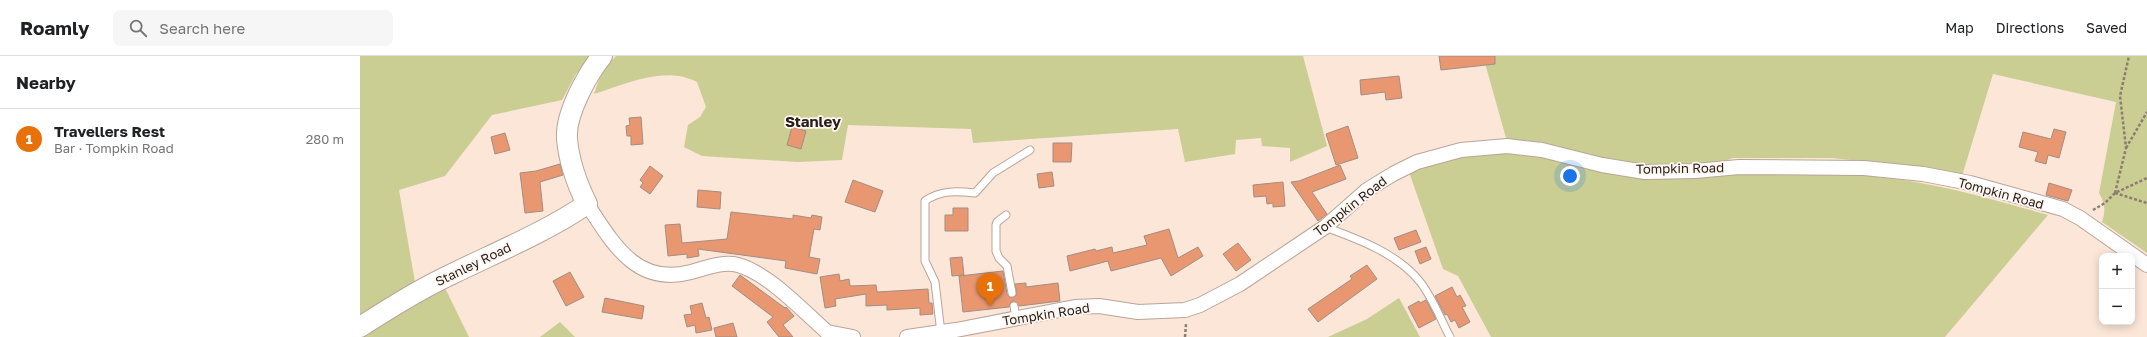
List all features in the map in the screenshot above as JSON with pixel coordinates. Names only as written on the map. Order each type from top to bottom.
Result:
[{"type":"street","points":[[602,56],[580,90],[570,120],[567,138],[574,172],[587,204],[617,249],[636,266],[656,273],[681,275],[721,264],[736,264],[754,270],[827,335],[853,337]]},
{"type":"street","name":"Tompkin Road","points":[[907,337],[942,333],[956,334],[1015,312],[1099,306],[1138,312],[1185,310],[1200,305],[1240,284],[1324,227],[1367,190],[1392,174],[1417,162],[1461,150],[1507,146],[1542,150],[1602,165],[1645,172],[1695,171],[1739,167],[1864,168],[1923,174],[1970,183],[2056,207],[2080,218],[2147,265]]},
{"type":"street","name":"Stanley Road","points":[[360,328],[397,304],[443,278],[518,242],[587,204]]},
{"type":"lane","points":[[942,333],[935,282],[925,261],[925,201],[933,196],[955,191],[975,193],[993,173],[1030,150]]},
{"type":"lane","points":[[1006,215],[997,222],[996,251],[999,258],[1007,266],[1012,293]]},
{"type":"lane","points":[[1324,227],[1353,237],[1390,255],[1421,283],[1450,337]]},
{"type":"path","points":[[2126,148],[2120,96],[2129,56]]},
{"type":"path","points":[[2115,193],[2126,148],[2147,112]]},
{"type":"path","points":[[2080,218],[2105,203],[2115,193],[2147,178]]},
{"type":"path","points":[[2115,193],[2147,203]]},
{"type":"green space","points":[[360,56],[592,56],[576,74],[562,100],[492,115],[445,176],[399,190],[416,288],[360,320]]},
{"type":"green space","points":[[616,56],[1303,56],[1327,146],[1290,162],[1290,148],[1262,146],[1261,138],[1236,140],[1235,154],[1185,162],[1178,129],[973,143],[971,129],[848,125],[842,160],[798,162],[702,156],[684,147],[688,125],[700,117],[706,107],[697,82],[685,77],[672,75],[659,76],[632,81],[594,94],[602,71]]},
{"type":"green space","points":[[1483,56],[2147,56],[2147,253],[2102,222],[2104,207],[2103,200],[2099,193],[2116,102],[1993,74],[1962,176],[1892,164],[1831,158],[1733,158],[1718,163],[1645,165],[1596,158],[1540,143],[1506,138]]},
{"type":"green space","points":[[1494,152],[1720,174],[1836,174],[1878,177],[1952,189],[2048,215],[1945,337],[1491,337],[1458,276],[1443,269],[1409,172],[1454,156]]},
{"type":"green space","points":[[444,286],[469,337],[360,337]]},
{"type":"green space","points":[[1399,298],[1420,337],[1328,337],[1367,319]]},
{"type":"green space","points":[[560,322],[575,337],[540,337]]},
{"type":"building","points":[[1439,56],[1495,56],[1495,64],[1441,70]]},
{"type":"building","points":[[1399,76],[1402,98],[1386,100],[1385,92],[1361,95],[1360,80]]},
{"type":"building","points":[[641,117],[643,144],[631,145],[631,136],[627,136],[626,126],[630,125],[629,118]]},
{"type":"building","points":[[1348,126],[1358,158],[1336,165],[1326,134]]},
{"type":"building","points":[[792,127],[806,131],[801,149],[787,145]]},
{"type":"building","points":[[2054,129],[2066,132],[2059,158],[2048,155],[2046,164],[2035,161],[2038,152],[2019,147],[2023,132],[2051,139]]},
{"type":"building","points":[[505,133],[510,150],[495,154],[491,137]]},
{"type":"building","points":[[1053,143],[1072,143],[1071,162],[1053,162]]},
{"type":"building","points":[[560,164],[563,175],[540,182],[543,211],[525,213],[520,173],[536,171]]},
{"type":"building","points":[[1340,165],[1346,179],[1312,192],[1327,214],[1318,221],[1291,182],[1299,181]]},
{"type":"building","points":[[650,166],[663,176],[650,194],[640,187],[643,183],[640,180]]},
{"type":"building","points":[[1052,172],[1054,186],[1039,188],[1037,174]]},
{"type":"building","points":[[853,180],[883,191],[875,212],[845,202]]},
{"type":"building","points":[[1283,182],[1285,206],[1273,207],[1273,203],[1267,204],[1266,196],[1254,197],[1253,185]]},
{"type":"building","points":[[2049,183],[2072,190],[2068,201],[2046,195]]},
{"type":"building","points":[[698,190],[721,192],[720,209],[697,207]]},
{"type":"building","points":[[953,208],[968,208],[968,231],[945,231],[945,215],[953,215]]},
{"type":"building","points":[[731,212],[793,219],[793,215],[811,218],[812,215],[822,217],[820,230],[814,229],[809,257],[820,259],[817,274],[785,268],[786,261],[698,249],[699,256],[687,258],[687,254],[668,256],[665,225],[680,224],[682,243],[727,239]]},
{"type":"building","points":[[1169,229],[1178,258],[1198,247],[1203,256],[1171,276],[1161,258],[1111,271],[1108,261],[1070,271],[1067,256],[1095,249],[1096,251],[1112,247],[1113,253],[1147,245],[1144,236]]},
{"type":"building","points":[[1416,230],[1421,242],[1399,250],[1394,238]]},
{"type":"building","points":[[1238,243],[1251,260],[1236,271],[1223,254]]},
{"type":"building","points":[[1426,247],[1431,259],[1420,264],[1415,251]]},
{"type":"building","points":[[962,257],[964,275],[952,276],[950,258]]},
{"type":"building","points":[[1367,265],[1377,279],[1318,322],[1308,309],[1352,279],[1350,276]]},
{"type":"building","points":[[1003,271],[1007,294],[1010,298],[1017,295],[1015,284],[1026,283],[1026,287],[1058,283],[1060,301],[1019,306],[1014,301],[1011,302],[1009,307],[963,312],[959,276]]},
{"type":"building","points":[[570,272],[584,297],[566,306],[553,281]]},
{"type":"building","points":[[839,274],[840,281],[849,279],[850,286],[876,285],[877,292],[928,289],[929,303],[932,303],[933,314],[920,315],[920,308],[887,310],[887,305],[866,306],[866,294],[835,299],[836,306],[825,308],[820,277]]},
{"type":"building","points":[[740,275],[785,308],[786,307],[794,316],[783,325],[793,337],[779,337],[767,322],[773,317],[732,286]]},
{"type":"building","points":[[1452,287],[1457,297],[1460,295],[1466,306],[1462,307],[1470,322],[1459,328],[1455,320],[1451,322],[1447,314],[1445,315],[1435,296]]},
{"type":"building","points":[[605,298],[644,306],[642,319],[602,312]]},
{"type":"building","points":[[1426,300],[1436,319],[1419,328],[1408,307],[1419,301],[1420,303]]},
{"type":"building","points":[[702,303],[706,318],[709,317],[712,330],[696,333],[695,325],[687,327],[684,315],[692,314],[690,306]]},
{"type":"building","points":[[733,323],[737,337],[716,337],[714,328]]},
{"type":"place","name":"Travellers Rest","points":[[990,306]]},
{"type":"district","name":"Stanley","points":[[813,122]]}]
